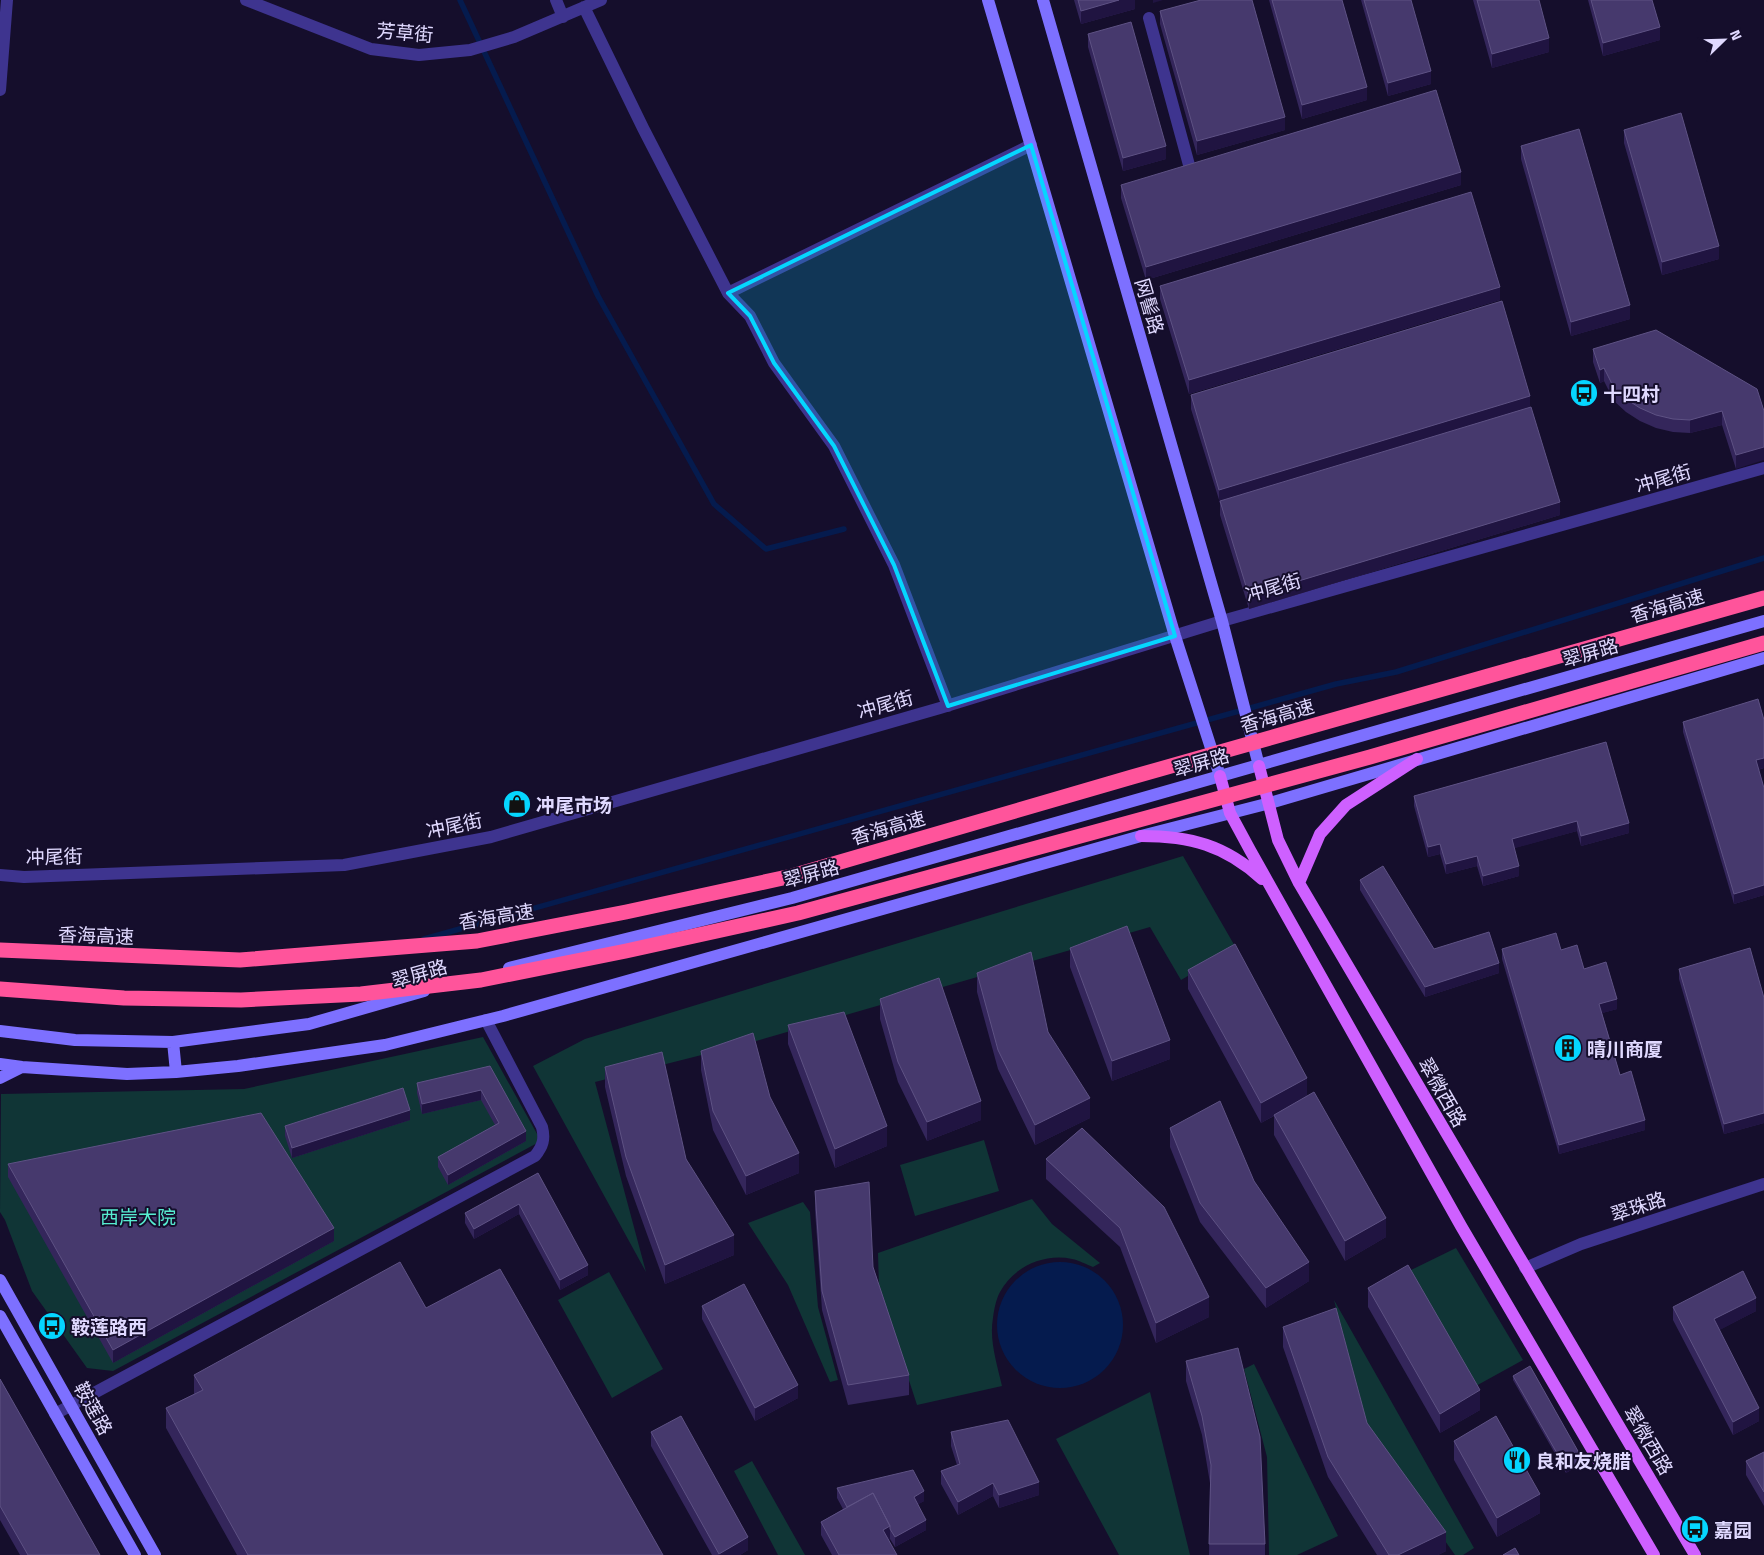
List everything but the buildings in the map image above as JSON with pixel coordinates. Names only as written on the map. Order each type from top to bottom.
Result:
[{"type":"highway","name":"香海高速","points":[[0,950],[240,960],[477,941],[617,914],[792,876],[1132,777],[1764,598]]},
{"type":"highway","points":[[0,989],[124,998],[241,1000],[361,994],[481,980],[626,951],[798,913],[1370,757],[1764,643]]},
{"type":"main road","points":[[988,0],[1175,636],[1230,813],[1469,1241],[1654,1555]]},
{"type":"main road","name":"网髻路","points":[[1043,0],[1222,621]]},
{"type":"main road","name":"翠微西路","points":[[1222,621],[1278,840],[1299,883],[1695,1555]]},
{"type":"main road","name":"翠屏路","points":[[0,1031],[75,1040],[173,1042],[309,1024],[509,968],[792,898],[1764,621]]},
{"type":"main road","points":[[0,1064],[22,1068],[127,1074],[176,1072],[238,1066],[385,1045],[486,1020],[1141,836],[1270,803],[1764,658]]},
{"type":"main road","points":[[1299,883],[1320,834],[1346,805],[1417,759]]},
{"type":"main road","points":[[1141,836],[1188,839],[1218,848],[1251,869],[1276,897]]},
{"type":"main road","points":[[173,1042],[176,1072]]},
{"type":"main road","points":[[0,1078],[22,1068]]},
{"type":"main road","name":"鞍莲路","points":[[0,1280],[155,1555]]},
{"type":"main road","name":"鞍莲路","points":[[0,1316],[135,1555]]},
{"type":"street","points":[[0,90],[7,0]]},
{"type":"street","name":"芳草街","points":[[246,0],[371,49],[419,55],[470,50],[563,17],[601,0]]},
{"type":"street","points":[[556,0],[563,17]]},
{"type":"street","points":[[584,8],[728,293],[750,316],[774,363],[834,446],[894,565],[948,706]]},
{"type":"street","points":[[1149,18],[1190,165]]},
{"type":"street","points":[[728,293],[1031,145]]},
{"type":"street","name":"冲尾街","points":[[0,875],[24,877],[344,865],[491,837],[948,706],[1222,621],[1764,468]]},
{"type":"street","points":[[55,1414],[535,1156],[541,1148],[544,1138],[542,1127],[486,1020]]},
{"type":"street","name":"翠珠路","points":[[1525,1268],[1582,1244],[1764,1184]]},
{"type":"highlighted area","points":[[1031,145],[1175,636],[948,706],[894,565],[834,446],[774,363],[750,316],[728,293]]},
{"type":"green space","points":[[1183,856],[1236,948],[1181,980],[1150,927],[749,1043],[595,1082],[646,1272],[533,1066],[585,1039]]},
{"type":"green space","name":"西岸大院","points":[[483,1037],[541,1141],[113,1371],[87,1368],[32,1291],[5,1220],[0,1212],[1,1094],[244,1089]]},
{"type":"green space","points":[[984,1140],[999,1191],[915,1216],[900,1165]]},
{"type":"green space","points":[[1032,1199],[1052,1224],[1100,1263],[1093,1267],[1075,1260],[1051,1258],[1030,1264],[1013,1275],[1000,1292],[996,1301],[992,1326],[996,1361],[1002,1386],[917,1405],[879,1288],[878,1253]]},
{"type":"green space","points":[[803,1202],[810,1212],[818,1307],[838,1380],[830,1382],[788,1285],[748,1223]]},
{"type":"green space","points":[[1456,1248],[1523,1360],[1474,1387],[1409,1271]]},
{"type":"green space","points":[[609,1272],[663,1369],[612,1398],[558,1300]]},
{"type":"green space","points":[[1334,1300],[1474,1548],[1463,1555],[1455,1555],[1370,1435]]},
{"type":"green space","points":[[1254,1364],[1338,1536],[1297,1555],[1269,1555],[1267,1457],[1244,1369]]},
{"type":"green space","points":[[1150,1392],[1190,1555],[1119,1555],[1056,1439]]},
{"type":"green space","points":[[752,1461],[805,1555],[778,1555],[734,1471]]},
{"type":"water","points":[[1060,1262],[1084,1267],[1104,1281],[1118,1301],[1123,1325],[1118,1349],[1104,1369],[1084,1383],[1060,1388],[1036,1383],[1016,1369],[1002,1349],[997,1325],[1002,1301],[1016,1281],[1036,1267]]},
{"type":"waterway","points":[[460,0],[598,296],[714,504],[766,549],[844,529]]},
{"type":"waterway","points":[[424,939],[1336,684],[1396,672],[1764,558]]},
{"type":"place","name":"十四村","points":[[1584,393]]},
{"type":"place","name":"冲尾市场","points":[[517,804]]},
{"type":"place","name":"晴川商厦","points":[[1568,1048]]},
{"type":"place","name":"鞍莲路西","points":[[52,1326]]},
{"type":"place","name":"良和友烧腊","points":[[1517,1460]]},
{"type":"place","name":"嘉园","points":[[1695,1529]]}]
